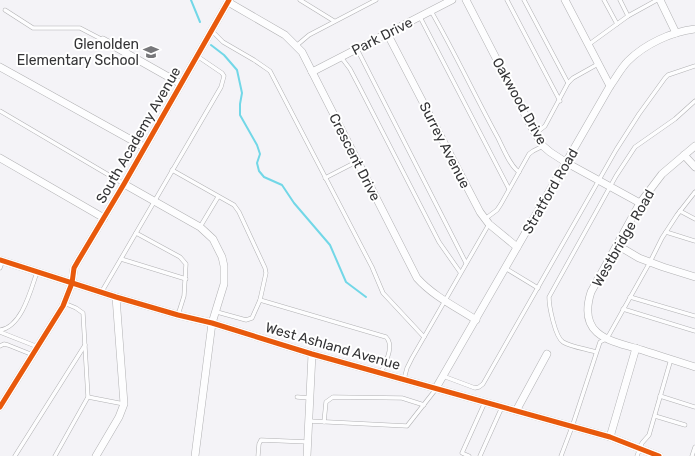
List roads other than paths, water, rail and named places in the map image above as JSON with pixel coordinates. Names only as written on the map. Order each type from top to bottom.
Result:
[{"type":"street","name":"Park Drive","points":[[312,72],[452,0]]},
{"type":"street","name":"Oakwood Drive","points":[[466,0],[543,146],[566,163],[640,203]]},
{"type":"street","points":[[565,0],[610,86]]},
{"type":"street","points":[[658,0],[676,33]]},
{"type":"street","name":"South Academy Avenue","points":[[0,407],[64,303],[72,284],[74,268],[124,184],[228,1]]},
{"type":"street","name":"Crescent Drive","points":[[228,1],[286,35],[302,52],[417,278],[427,288],[476,320]]},
{"type":"street","name":"Stratford Road","points":[[436,388],[610,86],[628,61],[638,52],[652,44],[676,33],[695,29]]},
{"type":"street","name":"Surrey Avenue","points":[[387,33],[487,222],[517,246]]},
{"type":"street","points":[[103,40],[181,84]]},
{"type":"street","points":[[0,67],[144,147]]},
{"type":"street","name":"Westbridge Road","points":[[606,339],[595,331],[590,322],[588,308],[591,292],[640,203],[662,174],[695,146]]},
{"type":"street","points":[[684,155],[695,167]]},
{"type":"street","points":[[0,158],[104,218]]},
{"type":"street","points":[[124,184],[200,227],[213,239],[222,257],[224,266],[224,284],[217,312],[212,323],[195,456]]},
{"type":"street","points":[[617,245],[639,258],[695,277]]},
{"type":"street","name":"West Ashland Avenue","points":[[1,260],[101,293],[212,323],[312,354],[610,437],[660,456]]},
{"type":"street","points":[[96,456],[119,416],[124,404],[116,297]]},
{"type":"street","points":[[606,339],[695,366]]},
{"type":"street","points":[[610,437],[636,348]]},
{"type":"street","points":[[307,456],[312,354]]},
{"type":"street","points":[[516,411],[547,354]]},
{"type":"lane","points":[[300,0],[334,22]]},
{"type":"lane","points":[[296,46],[309,35],[376,0]]},
{"type":"lane","points":[[507,0],[560,100]]},
{"type":"lane","points":[[524,0],[568,84]]},
{"type":"lane","points":[[604,0],[617,24]]},
{"type":"lane","points":[[620,0],[628,16]]},
{"type":"lane","points":[[588,45],[628,16],[658,0]]},
{"type":"lane","points":[[5,10],[33,28],[80,28],[103,40]]},
{"type":"lane","points":[[431,10],[493,129],[519,172]]},
{"type":"lane","points":[[419,16],[509,189]]},
{"type":"lane","points":[[211,30],[223,42],[270,71],[372,267],[380,289],[424,337]]},
{"type":"lane","points":[[357,49],[466,263]]},
{"type":"lane","points":[[101,293],[221,87],[224,76],[220,70],[196,56]]},
{"type":"lane","points":[[341,57],[350,68],[357,81],[439,242],[460,272]]},
{"type":"lane","points":[[535,133],[545,126],[568,84],[573,78],[598,64]]},
{"type":"lane","points":[[443,376],[475,388],[480,387],[483,384],[627,132],[661,82],[668,75],[695,66]]},
{"type":"lane","points":[[596,352],[562,342],[557,335],[549,297],[634,147],[675,119],[695,101]]},
{"type":"lane","points":[[0,110],[124,184]]},
{"type":"lane","points":[[404,379],[407,368],[466,263],[487,222],[497,210],[529,154],[543,146]]},
{"type":"lane","points":[[325,178],[358,161]]},
{"type":"lane","points":[[172,170],[237,208],[264,263],[266,273],[260,300],[252,318],[246,320],[217,312]]},
{"type":"lane","points":[[561,456],[600,342],[606,339],[666,232],[695,192]]},
{"type":"lane","points":[[200,227],[218,197]]},
{"type":"lane","points":[[680,211],[695,219]]},
{"type":"lane","points":[[666,232],[695,241]]},
{"type":"lane","points":[[136,233],[180,257],[186,264],[184,296],[178,315]]},
{"type":"lane","points":[[0,268],[1,260]]},
{"type":"lane","points":[[121,260],[186,279]]},
{"type":"lane","points":[[505,268],[538,288]]},
{"type":"lane","points":[[0,331],[8,327],[20,315],[37,272]]},
{"type":"lane","points":[[630,297],[695,316]]},
{"type":"lane","points":[[260,300],[386,337],[389,340],[390,348],[381,373]]},
{"type":"lane","points":[[55,456],[88,397],[83,313],[64,303]]},
{"type":"lane","points":[[623,309],[695,331]]},
{"type":"lane","points":[[0,331],[38,347]]},
{"type":"lane","points":[[0,346],[4,344],[8,345],[32,355]]},
{"type":"lane","points":[[15,456],[85,344]]},
{"type":"lane","points":[[637,456],[639,448],[649,435],[671,359]]},
{"type":"lane","points":[[309,421],[407,426],[436,388]]},
{"type":"lane","points":[[660,396],[695,407]]},
{"type":"lane","points":[[88,397],[124,404]]},
{"type":"lane","points":[[297,397],[310,398]]},
{"type":"lane","points":[[324,422],[326,402],[333,397],[402,398],[424,405]]},
{"type":"lane","points":[[469,456],[462,452],[485,402]]},
{"type":"lane","points":[[480,456],[502,407]]},
{"type":"lane","points":[[655,416],[685,425]]},
{"type":"lane","points":[[258,456],[259,444],[261,440],[308,442]]},
{"type":"lane","points":[[692,456],[695,446]]},
{"type":"waterway","points":[[191,0],[200,22]]},
{"type":"waterway","points":[[211,45],[224,55],[237,70],[242,93],[240,115],[257,145],[260,154],[257,163],[259,171],[264,177],[282,185],[294,203],[330,245],[346,282],[366,297]]},
{"type":"place","name":"Glenolden Elementary School","points":[[151,52]]}]
